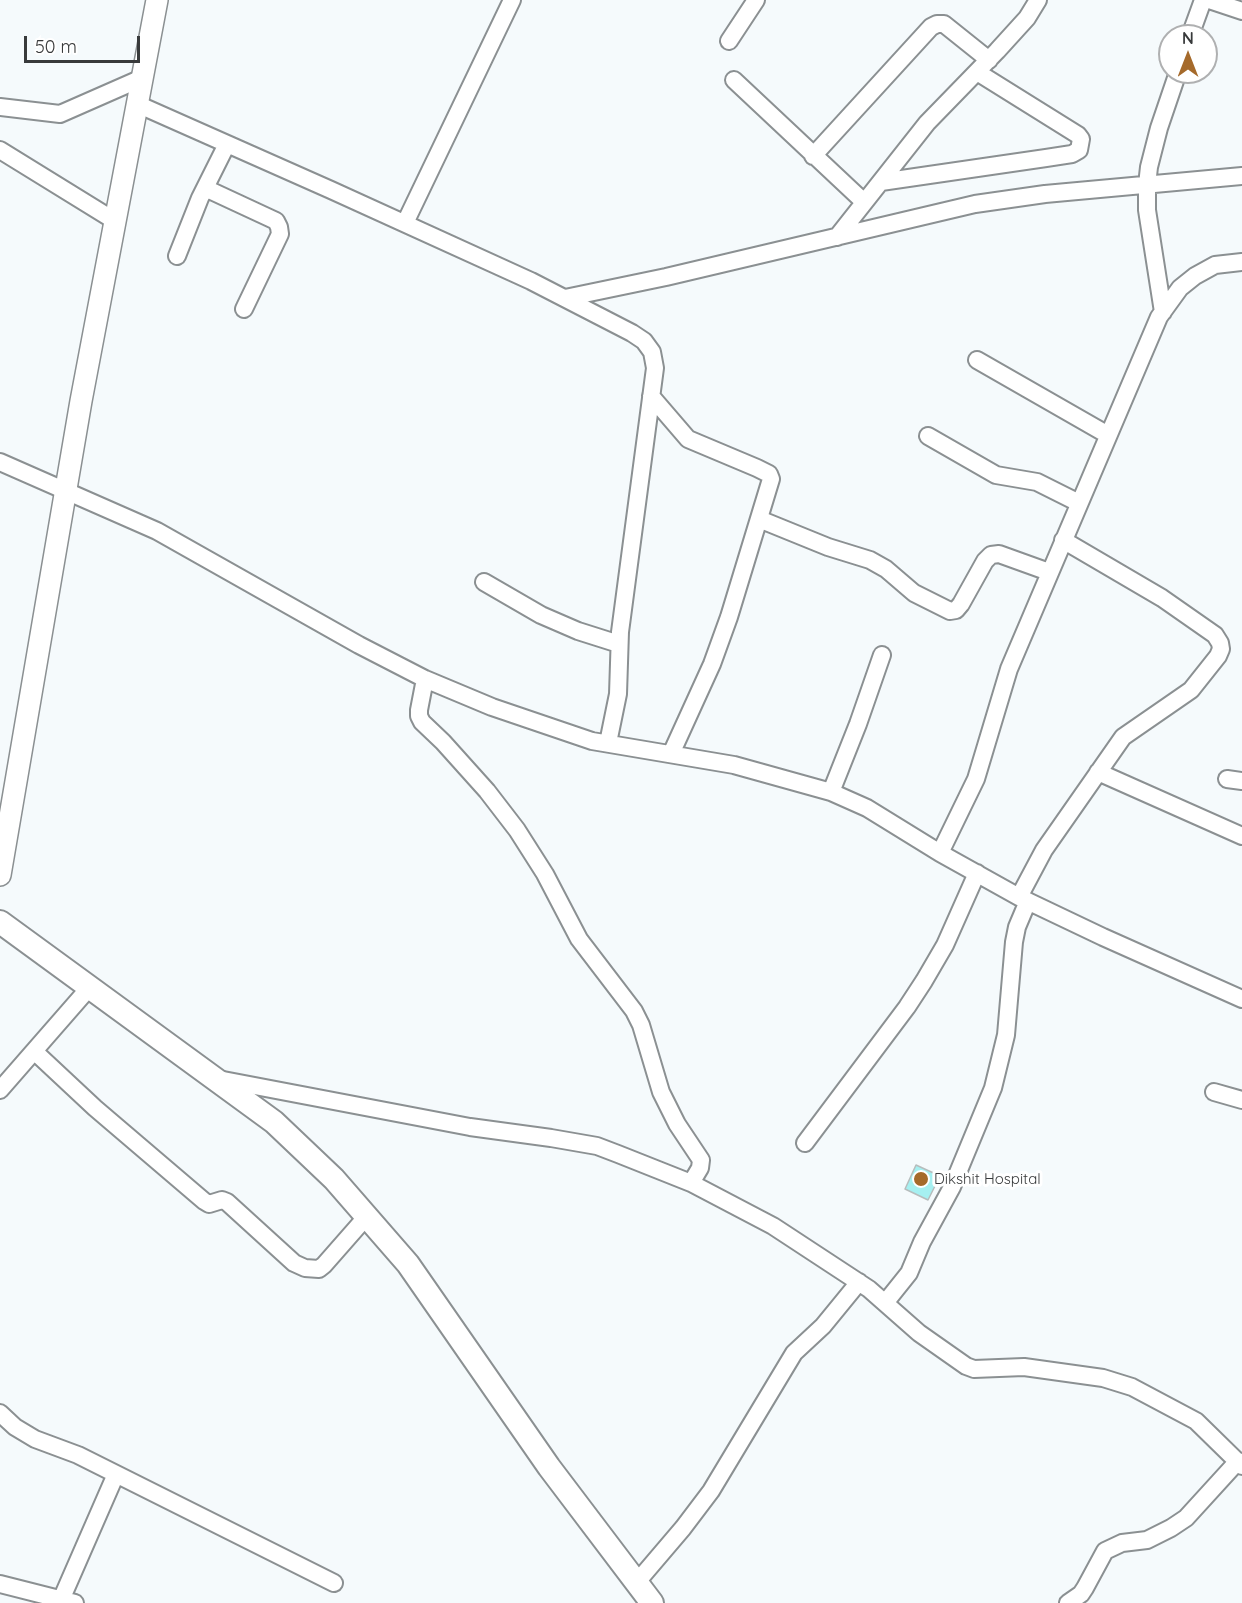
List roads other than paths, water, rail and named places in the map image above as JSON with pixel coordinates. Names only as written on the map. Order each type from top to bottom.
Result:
[{"type":"main road","points":[[0,922],[274,1122],[334,1179],[408,1264],[549,1467],[652,1603]]},
{"type":"street","points":[[0,875],[66,489],[157,0]]},
{"type":"street","points":[[405,223],[512,0]]},
{"type":"street","points":[[729,41],[756,0]]},
{"type":"street","points":[[837,237],[927,123],[1027,18],[1038,0]]},
{"type":"street","points":[[1194,24],[1203,0]]},
{"type":"street","points":[[1209,0],[1242,11]]},
{"type":"street","points":[[813,156],[931,27],[944,24],[989,60]]},
{"type":"street","points":[[881,182],[1046,158],[1079,150],[1081,140],[1077,135],[977,72]]},
{"type":"street","points":[[0,107],[60,114],[142,78]]},
{"type":"street","points":[[734,80],[864,202]]},
{"type":"street","points":[[1163,312],[1147,210],[1148,185],[1149,167],[1159,128],[1174,84]]},
{"type":"street","points":[[137,104],[405,223],[602,315],[644,341],[652,352],[654,368],[619,644],[618,694],[608,744]]},
{"type":"street","points":[[177,256],[205,188],[227,144]]},
{"type":"street","points":[[0,150],[115,221]]},
{"type":"street","points":[[565,298],[666,277],[975,204],[1045,194],[1242,176]]},
{"type":"street","points":[[205,188],[276,221],[279,227],[280,234],[244,309]]},
{"type":"street","points":[[940,853],[976,779],[1009,669],[1163,312],[1180,288],[1195,276],[1215,265],[1242,262]]},
{"type":"street","points":[[977,360],[1108,435]]},
{"type":"street","points":[[651,396],[688,439],[769,474],[771,482],[712,664],[671,754]]},
{"type":"street","points":[[928,436],[996,475],[1037,482],[1079,503]]},
{"type":"street","points":[[0,462],[66,489],[157,531],[359,645],[425,679],[492,707],[592,741],[734,765],[831,792],[867,808],[940,853],[1024,899],[1102,937],[1242,999]]},
{"type":"street","points":[[759,519],[828,547],[870,560],[886,569],[914,593],[950,611],[956,610],[961,604],[985,561],[991,555],[999,554],[1049,572]]},
{"type":"street","points":[[885,1303],[909,1273],[922,1242],[952,1187],[993,1088],[1006,1035],[1017,927],[1024,899],[1044,850],[1128,732],[1169,705],[1199,681],[1221,650],[1215,635],[1162,598],[1063,540]]},
{"type":"street","points":[[484,582],[542,615],[578,631],[619,644]]},
{"type":"street","points":[[831,792],[882,655]]},
{"type":"street","points":[[425,679],[419,710],[422,722],[480,783],[517,830],[545,874],[579,939],[634,1011],[641,1025],[661,1092],[677,1124],[701,1160],[700,1168],[691,1183]]},
{"type":"street","points":[[1098,772],[1242,836]]},
{"type":"street","points":[[805,1143],[924,981],[945,945],[977,873]]},
{"type":"street","points":[[0,1090],[89,988]]},
{"type":"street","points":[[34,1051],[95,1108],[204,1201],[209,1204],[222,1200],[227,1202],[294,1263],[305,1268],[319,1269],[367,1216]]},
{"type":"street","points":[[214,1078],[470,1126],[597,1146],[691,1183],[772,1226],[859,1282],[919,1334],[966,1366],[974,1369],[1024,1367],[1102,1378],[1132,1387],[1196,1420],[1240,1463],[1186,1518],[1171,1528],[1147,1540],[1122,1543],[1106,1551],[1081,1594],[1068,1603]]},
{"type":"street","points":[[1214,1092],[1242,1101]]},
{"type":"street","points":[[637,1582],[711,1491],[794,1353],[823,1326],[859,1282]]},
{"type":"street","points":[[0,1413],[15,1427],[35,1439],[66,1450],[116,1474],[334,1584]]},
{"type":"street","points":[[0,1584],[59,1601],[116,1474]]},
{"type":"place","name":"Dikshit Hospital","points":[[921,1179]]}]
